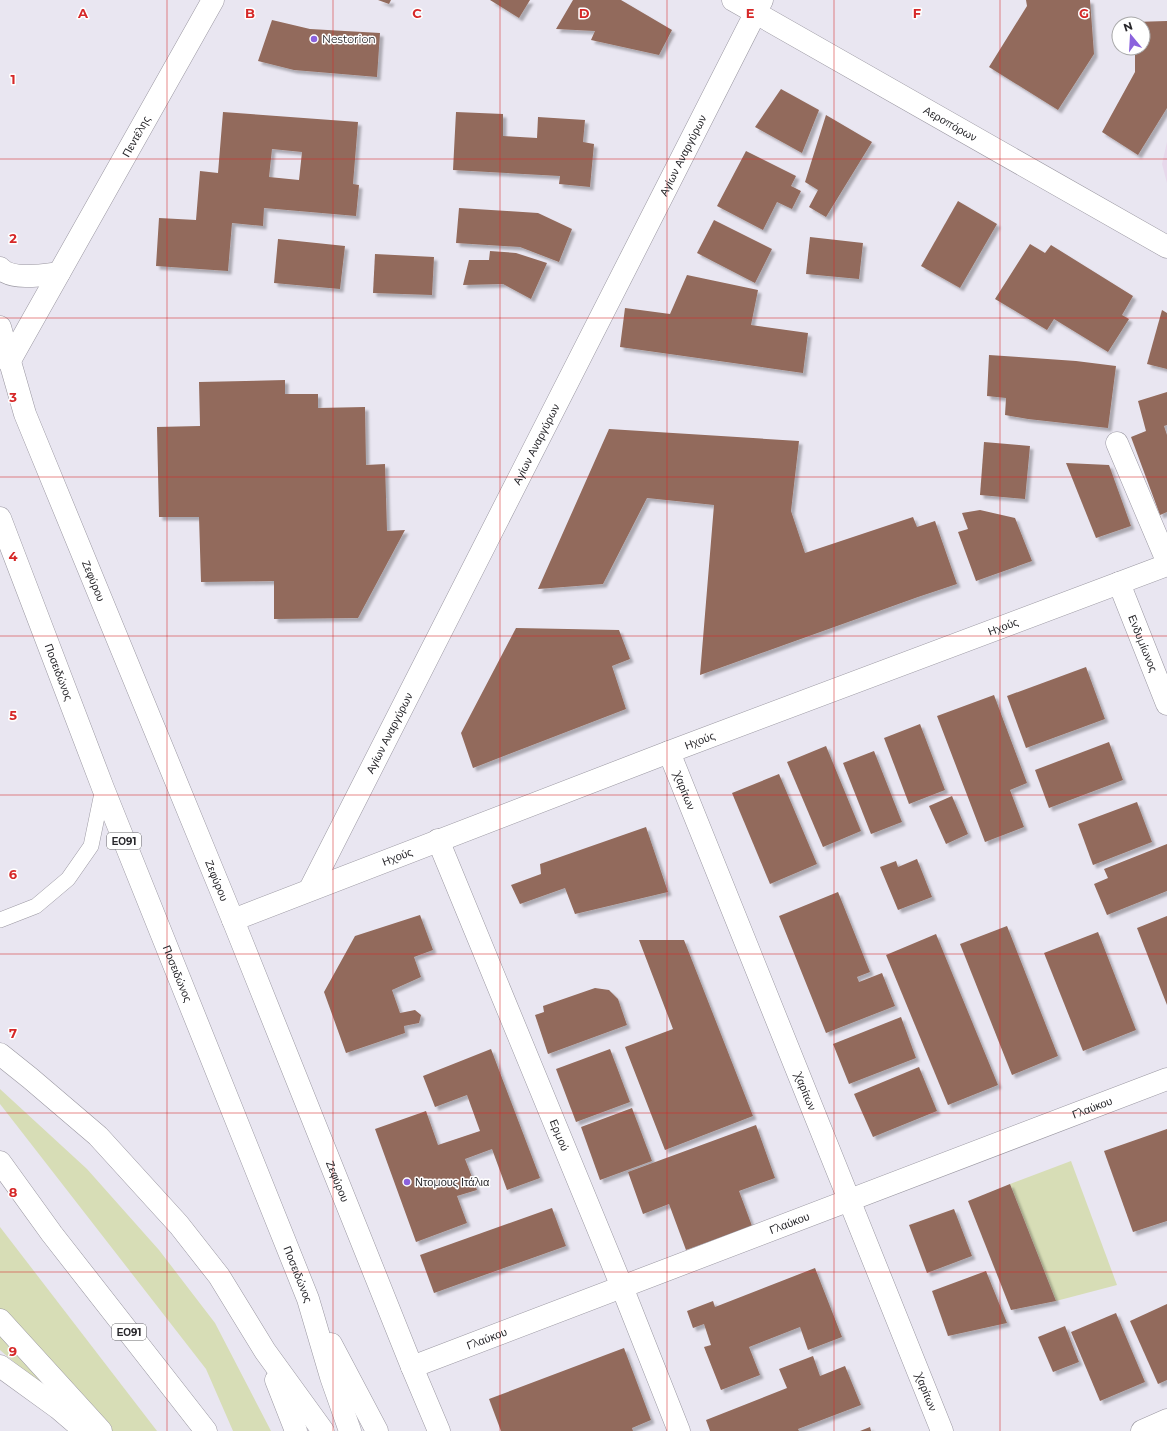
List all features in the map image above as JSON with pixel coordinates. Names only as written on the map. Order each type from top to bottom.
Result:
[{"type":"main road","name":"Πεντέλης","points":[[9,362],[213,0]]},
{"type":"main road","name":"Αεροπόρων","points":[[733,0],[759,6],[1167,248]]},
{"type":"main road","name":"Αγίων Αναργύρων","points":[[310,889],[759,6]]},
{"type":"main road","points":[[0,268],[4,272],[30,277],[59,273]]},
{"type":"main road","name":"Ζεφύρου","points":[[0,327],[25,414],[233,920],[439,1431]]},
{"type":"main road","points":[[1117,443],[1167,561]]},
{"type":"main road","name":"Ποσειδώνος","points":[[0,519],[103,788],[308,1299],[331,1377],[350,1431]]},
{"type":"main road","name":"Ηχούς","points":[[233,920],[310,889],[669,752],[1167,565]]},
{"type":"main road","name":"Ενδυμίωνος","points":[[1119,583],[1167,704]]},
{"type":"main road","name":"Χαρίτων","points":[[669,752],[942,1431]]},
{"type":"main road","name":"Ερμού","points":[[438,840],[622,1287],[679,1431]]},
{"type":"main road","points":[[0,1054],[98,1136],[179,1225],[219,1276],[265,1351],[323,1431]]},
{"type":"main road","name":"Γλαύκου","points":[[412,1367],[1167,1079]]},
{"type":"main road","name":"ΕΟ91","points":[[0,1162],[52,1234],[206,1431]]},
{"type":"main road","points":[[308,1299],[377,1431]]},
{"type":"main road","points":[[0,1320],[101,1431]]},
{"type":"main road","points":[[265,1351],[296,1431]]},
{"type":"main road","points":[[0,1366],[58,1408],[85,1431]]},
{"type":"main road","points":[[1142,1431],[1167,1420]]},
{"type":"lane","points":[[0,920],[36,906],[68,879],[91,846],[103,788]]},
{"type":"shaded area","points":[[1167,142],[1167,183],[1162,164]]},
{"type":"green space","points":[[0,1089],[87,1169],[159,1250],[215,1323],[271,1431],[233,1431],[206,1369],[0,1104]]},
{"type":"green space","points":[[1071,1161],[1117,1285],[1056,1301],[1010,1184]]},
{"type":"green space","points":[[0,1227],[157,1431],[94,1431],[0,1350]]},
{"type":"building","points":[[378,0],[391,0],[389,4]]},
{"type":"building","points":[[490,0],[530,0],[519,18]]},
{"type":"building","points":[[573,0],[621,0],[672,30],[659,55],[591,40],[595,31],[556,29]]},
{"type":"building","points":[[1026,0],[1090,0],[1094,54],[1058,110],[989,67],[1027,6]]},
{"type":"building","points":[[272,20],[310,29],[380,33],[377,77],[294,70],[258,61]]},
{"type":"building","points":[[1151,21],[1167,21],[1167,108],[1138,155],[1102,132],[1135,72],[1135,56],[1151,56]]},
{"type":"building","points":[[781,89],[819,110],[802,153],[755,127]]},
{"type":"building","points":[[223,112],[358,122],[353,184],[359,185],[356,216],[264,208],[263,226],[232,223],[228,271],[156,266],[159,218],[196,220],[200,171],[218,173]],"holes":[[[272,149],[302,152],[299,180],[269,177]]]},
{"type":"building","points":[[456,112],[503,114],[503,136],[537,138],[538,117],[585,120],[583,142],[594,144],[590,187],[559,184],[560,176],[453,170]]},
{"type":"building","points":[[826,115],[872,142],[826,217],[809,207],[818,190],[805,182]]},
{"type":"building","points":[[746,151],[796,176],[791,186],[801,191],[792,209],[777,202],[763,230],[717,206]]},
{"type":"building","points":[[958,201],[997,224],[960,288],[921,266]]},
{"type":"building","points":[[459,208],[538,213],[572,229],[559,262],[520,247],[456,243]]},
{"type":"building","points":[[714,220],[772,249],[755,283],[697,253]]},
{"type":"building","points":[[810,237],[863,243],[859,279],[806,274]]},
{"type":"building","points":[[278,239],[345,246],[340,289],[274,283]]},
{"type":"building","points":[[1030,244],[1045,253],[1051,245],[1133,296],[1122,315],[1129,319],[1108,352],[1054,319],[1047,330],[995,299]]},
{"type":"building","points":[[490,251],[516,253],[547,263],[531,299],[503,284],[463,285],[469,260],[489,260]]},
{"type":"building","points":[[375,254],[434,257],[432,295],[373,293]]},
{"type":"building","points":[[687,275],[758,290],[751,325],[808,333],[803,373],[620,347],[625,308],[670,314]]},
{"type":"building","points":[[1162,310],[1167,313],[1167,369],[1147,364]]},
{"type":"building","points":[[989,355],[1076,361],[1116,366],[1108,428],[1005,415],[1006,398],[987,396]]},
{"type":"building","points":[[285,380],[285,394],[318,394],[318,408],[365,407],[366,465],[385,464],[387,531],[405,530],[358,618],[274,619],[274,581],[201,582],[199,517],[159,517],[157,427],[200,426],[199,382]]},
{"type":"building","points":[[1167,392],[1167,425],[1164,426],[1167,435],[1167,512],[1160,515],[1131,437],[1146,431],[1138,401]]},
{"type":"building","points":[[609,429],[799,441],[791,511],[805,553],[913,517],[917,527],[935,521],[957,584],[700,675],[714,505],[647,498],[603,584],[538,589]]},
{"type":"building","points":[[984,442],[1030,446],[1025,499],[980,495]]},
{"type":"building","points":[[1066,463],[1109,465],[1131,526],[1096,538]]},
{"type":"building","points":[[980,510],[1015,518],[1032,561],[976,581],[958,532],[968,529],[962,513]]},
{"type":"building","points":[[516,628],[619,630],[630,659],[612,666],[626,709],[473,768],[461,733]]},
{"type":"building","points":[[1086,667],[1105,719],[1026,748],[1007,696]]},
{"type":"building","points":[[994,695],[1027,783],[1010,790],[1024,827],[985,842],[937,716]]},
{"type":"building","points":[[920,724],[945,790],[909,804],[884,738]]},
{"type":"building","points":[[1109,742],[1123,780],[1049,808],[1035,770]]},
{"type":"building","points":[[826,746],[861,831],[823,847],[787,762]]},
{"type":"building","points":[[874,751],[902,822],[871,834],[843,763]]},
{"type":"building","points":[[779,774],[817,864],[770,884],[732,793]]},
{"type":"building","points":[[952,796],[968,834],[946,844],[929,806]]},
{"type":"building","points":[[1137,802],[1152,842],[1093,865],[1078,824]]},
{"type":"building","points":[[646,827],[668,892],[575,914],[565,888],[520,904],[511,885],[541,874],[540,864]]},
{"type":"building","points":[[1167,844],[1167,891],[1107,915],[1094,884],[1108,878],[1104,869]]},
{"type":"building","points":[[917,859],[932,897],[898,910],[880,867],[896,861],[898,867]]},
{"type":"building","points":[[838,892],[870,972],[857,977],[859,982],[882,973],[895,1006],[826,1033],[779,916]]},
{"type":"building","points":[[420,915],[433,950],[414,957],[421,977],[392,990],[400,1013],[415,1010],[421,1015],[419,1023],[404,1026],[405,1033],[346,1053],[324,992],[355,936]]},
{"type":"building","points":[[1167,916],[1167,1005],[1137,928]]},
{"type":"building","points":[[1007,926],[1058,1056],[1012,1075],[960,944]]},
{"type":"building","points":[[1098,932],[1136,1030],[1083,1051],[1044,953]]},
{"type":"building","points":[[936,934],[998,1085],[948,1105],[886,955]]},
{"type":"building","points":[[639,940],[684,940],[753,1116],[665,1150],[625,1047],[673,1029]]},
{"type":"building","points":[[595,988],[609,990],[618,999],[627,1025],[548,1054],[535,1015],[544,1012],[543,1006]]},
{"type":"building","points":[[901,1017],[916,1058],[849,1084],[833,1044]]},
{"type":"building","points":[[491,1049],[540,1178],[507,1190],[492,1149],[465,1159],[477,1190],[457,1196],[467,1223],[416,1242],[375,1129],[426,1111],[438,1145],[480,1131],[467,1095],[435,1107],[423,1076]]},
{"type":"building","points":[[610,1049],[630,1102],[576,1122],[556,1069]]},
{"type":"building","points":[[919,1067],[937,1111],[873,1137],[854,1094]]},
{"type":"building","points":[[632,1108],[652,1161],[600,1180],[581,1127]]},
{"type":"building","points":[[756,1125],[775,1178],[739,1191],[752,1226],[686,1250],[669,1204],[643,1214],[628,1172]]},
{"type":"building","points":[[1167,1129],[1167,1221],[1133,1232],[1104,1151]]},
{"type":"building","points":[[1010,1184],[1056,1301],[1011,1310],[968,1201]]},
{"type":"building","points":[[552,1208],[566,1246],[434,1293],[420,1255]]},
{"type":"building","points":[[954,1209],[972,1256],[927,1273],[909,1225]]},
{"type":"building","points":[[815,1268],[842,1337],[808,1350],[800,1327],[749,1347],[760,1375],[721,1390],[704,1347],[711,1345],[704,1324],[693,1328],[687,1311],[713,1301],[715,1307]]},
{"type":"building","points":[[986,1271],[1007,1323],[948,1336],[932,1291]]},
{"type":"building","points":[[1167,1304],[1167,1380],[1158,1384],[1130,1321]]},
{"type":"building","points":[[1116,1313],[1145,1382],[1100,1401],[1071,1332]]},
{"type":"building","points":[[1065,1326],[1079,1362],[1053,1372],[1038,1337]]},
{"type":"building","points":[[624,1348],[651,1420],[632,1428],[633,1431],[501,1431],[489,1399]]},
{"type":"building","points":[[813,1356],[820,1376],[845,1366],[861,1405],[798,1429],[799,1431],[710,1431],[706,1420],[787,1388],[779,1369]]},
{"type":"building","points":[[870,1427],[871,1431],[860,1431]]},
{"type":"place","name":"Nestorion","points":[[314,39]]},
{"type":"place","name":"Ντομους Ιτάλια","points":[[407,1182]]}]
